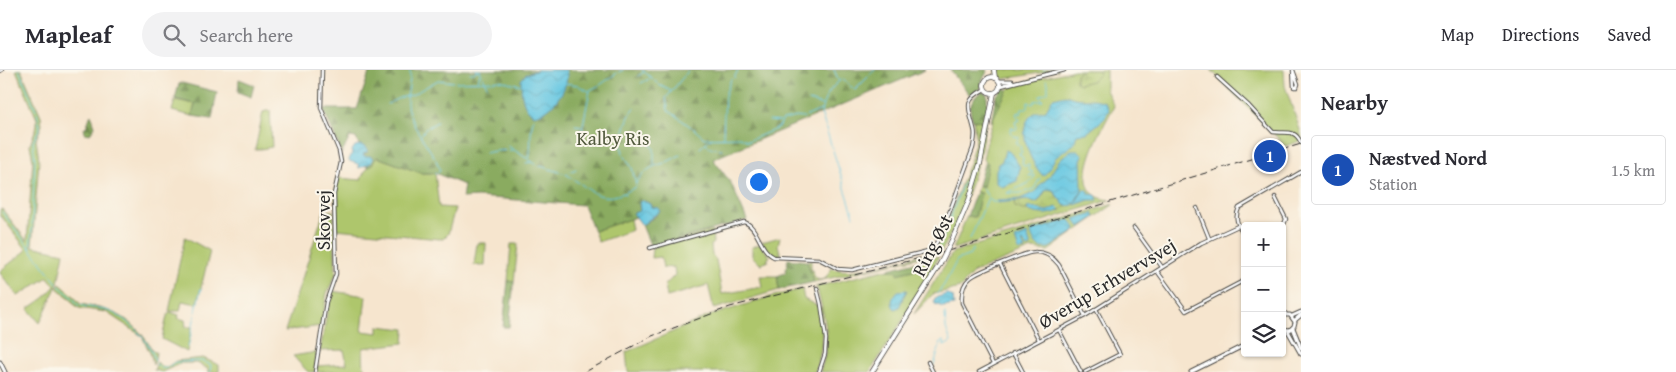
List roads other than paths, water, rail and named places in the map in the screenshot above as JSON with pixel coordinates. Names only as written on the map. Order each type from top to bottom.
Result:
[{"type":"main road","points":[[992,70],[992,78],[999,84],[998,90],[991,93],[985,89],[984,83],[992,78]]},
{"type":"main road","name":"Ring Øst","points":[[872,372],[940,264],[952,240],[969,200],[974,182],[985,140],[991,93]]},
{"type":"street","name":"Skovvej","points":[[315,372],[326,302],[336,274],[334,194],[341,162],[341,157],[321,108],[322,70]]},
{"type":"street","points":[[999,84],[1064,70]]},
{"type":"street","points":[[1293,70],[1298,84],[1297,87],[1294,87],[1293,84],[1293,70]]},
{"type":"street","points":[[1218,77],[1250,106],[1273,132],[1293,132],[1298,136],[1301,143]]},
{"type":"street","points":[[650,248],[744,222],[750,225],[764,250],[770,256],[819,259],[843,270],[859,269],[928,251],[935,245],[941,235],[973,148],[975,134],[968,109],[970,100],[976,93],[985,89]]},
{"type":"street","points":[[1241,231],[1236,216],[1240,206],[1301,172]]},
{"type":"street","points":[[1275,196],[1286,219],[1285,222]]},
{"type":"street","points":[[1197,208],[1209,238]]},
{"type":"street","name":"Øverup Erhvervsvej","points":[[979,372],[1085,316],[1209,238],[1238,226]]},
{"type":"street","points":[[1134,228],[1162,267]]},
{"type":"street","points":[[992,364],[964,308],[961,296],[965,284],[970,278],[1033,252],[1049,255],[1059,265],[1085,316]]},
{"type":"street","points":[[1000,264],[1039,340]]},
{"type":"street","points":[[1157,270],[1186,311],[1241,282]]},
{"type":"street","points":[[817,288],[822,304],[826,339],[825,354],[819,372]]},
{"type":"street","points":[[1086,372],[1120,354],[1096,309]]},
{"type":"street","points":[[1286,314],[1292,316],[1301,312]]},
{"type":"street","points":[[1292,316],[1294,320],[1293,328],[1301,348]]},
{"type":"street","points":[[1294,320],[1301,316]]},
{"type":"street","points":[[1293,328],[1287,330],[1301,354]]},
{"type":"street","points":[[1059,330],[1080,372]]},
{"type":"street","points":[[1191,372],[1241,346]]},
{"type":"street","points":[[1013,353],[1023,372]]},
{"type":"street","points":[[0,362],[5,372]]},
{"type":"street","points":[[928,362],[933,372]]},
{"type":"water","points":[[538,70],[566,70],[567,81],[562,93],[550,108],[534,115],[525,104],[521,80],[526,74]]},
{"type":"water","points":[[1066,95],[1076,98],[1100,100],[1105,102],[1109,110],[1104,119],[1087,133],[1077,134],[1074,144],[1055,158],[1049,170],[1043,176],[1034,163],[1027,146],[1025,129],[1027,121],[1037,112],[1046,110],[1053,98]]},
{"type":"water","points":[[361,145],[366,147],[368,151],[363,154],[364,156],[373,158],[371,163],[359,168],[358,164],[349,160],[355,146]]},
{"type":"water","points":[[1006,150],[1010,152],[1020,167],[1017,181],[1002,187],[996,183],[996,170]]},
{"type":"water","points":[[1071,150],[1078,150],[1083,155],[1081,160],[1082,190],[1073,205],[1066,206],[1053,190],[1047,189],[1039,201],[1035,203],[1027,200],[997,203],[997,201],[1020,199],[1035,192],[1049,177],[1060,159]]},
{"type":"water","points":[[1084,189],[1089,191],[1089,194],[1096,195],[1098,200],[1089,200],[1075,205],[1075,203]]},
{"type":"water","points":[[642,200],[650,204],[651,207],[659,208],[660,211],[642,225],[633,213],[640,211],[639,202]]},
{"type":"water","points":[[1028,207],[1047,211],[1057,207],[1060,210],[1048,214],[1040,214],[1027,210]]},
{"type":"water","points":[[1093,213],[1095,217],[1080,227],[1074,219]]},
{"type":"water","points":[[1068,220],[1076,228],[1075,231],[1049,248],[1039,247],[1035,243],[1031,234],[1032,231]]},
{"type":"water","points":[[1027,234],[1031,247],[1027,248],[1023,241],[1025,250],[1019,251],[1015,239]]},
{"type":"water","points":[[907,290],[899,307],[895,309],[892,300],[895,295],[898,291]]},
{"type":"water","points":[[947,294],[953,297],[954,305],[943,307],[935,304],[935,298]]},
{"type":"waterway","points":[[19,70],[36,110]]},
{"type":"waterway","points":[[409,113],[407,97],[410,70]]},
{"type":"waterway","points":[[470,73],[474,73],[477,70],[480,72]]},
{"type":"waterway","points":[[480,70],[487,86]]},
{"type":"waterway","points":[[619,72],[623,70]]},
{"type":"waterway","points":[[642,70],[657,83]]},
{"type":"waterway","points":[[689,70],[666,98],[668,110],[691,127]]},
{"type":"waterway","points":[[734,78],[738,70]]},
{"type":"waterway","points":[[834,70],[839,81]]},
{"type":"waterway","points":[[869,75],[875,70]]},
{"type":"waterway","points":[[638,76],[644,72]]},
{"type":"waterway","points":[[478,82],[480,73]]},
{"type":"waterway","points":[[580,140],[590,90],[617,73]]},
{"type":"waterway","points":[[854,216],[821,113],[823,103],[838,82],[842,79],[855,90],[868,77]]},
{"type":"waterway","points":[[641,83],[649,79]]},
{"type":"waterway","points":[[723,137],[725,95],[731,79]]},
{"type":"waterway","points":[[391,102],[412,95],[438,80],[453,82]]},
{"type":"waterway","points":[[493,81],[499,80],[521,85]]},
{"type":"waterway","points":[[1040,178],[1034,189],[1021,193],[1007,193],[1029,183],[1035,176],[1029,176],[1033,172],[1028,170],[1029,165],[1024,166],[1022,164],[1023,158],[1019,154],[1022,152],[1021,147],[1016,143],[1019,137],[1013,136],[1010,129],[1012,127],[1014,130],[1017,128],[1015,122],[1020,120],[1016,114],[1018,112],[1021,114],[1022,108],[1028,108],[1028,102],[1033,104],[1035,101],[1043,100],[1039,96],[1048,92],[1046,80]]},
{"type":"waterway","points":[[456,82],[491,81]]},
{"type":"waterway","points":[[564,83],[578,85]]},
{"type":"waterway","points":[[659,85],[671,91]]},
{"type":"waterway","points":[[579,86],[589,91]]},
{"type":"waterway","points":[[809,101],[822,105]]},
{"type":"waterway","points":[[623,153],[621,145],[624,131],[630,114],[635,108]]},
{"type":"waterway","points":[[693,128],[704,138],[740,137],[748,141],[778,128],[783,120],[797,117],[802,118],[821,110]]},
{"type":"waterway","points":[[32,225],[35,159],[33,142],[40,127],[37,112]]},
{"type":"waterway","points":[[410,115],[415,127],[435,158]]},
{"type":"waterway","points":[[529,159],[534,118]]},
{"type":"waterway","points":[[769,121],[781,122]]},
{"type":"waterway","points":[[422,134],[425,129],[437,122]]},
{"type":"waterway","points":[[575,125],[582,126]]},
{"type":"waterway","points":[[700,148],[712,137]]},
{"type":"waterway","points":[[643,141],[645,144],[649,143],[654,148],[654,165]]},
{"type":"waterway","points":[[706,143],[710,148],[722,149]]},
{"type":"waterway","points":[[508,146],[537,165],[566,174],[579,183]]},
{"type":"waterway","points":[[485,153],[513,150]]},
{"type":"waterway","points":[[624,155],[632,168],[636,185]]},
{"type":"waterway","points":[[667,162],[680,155]]},
{"type":"waterway","points":[[435,174],[440,169],[436,160]]},
{"type":"waterway","points":[[526,163],[532,162]]},
{"type":"waterway","points":[[636,183],[648,170],[665,163]]},
{"type":"waterway","points":[[568,173],[576,169]]},
{"type":"waterway","points":[[940,246],[961,188],[964,183],[967,183]]},
{"type":"waterway","points":[[581,184],[601,196],[624,193]]},
{"type":"waterway","points":[[625,195],[624,193],[636,187]]},
{"type":"waterway","points":[[982,188],[992,202],[997,202]]},
{"type":"waterway","points":[[970,239],[988,198]]},
{"type":"waterway","points":[[2,212],[57,283]]},
{"type":"waterway","points":[[30,249],[32,227]]},
{"type":"waterway","points":[[937,294],[957,260],[970,255],[973,249]]},
{"type":"waterway","points":[[59,286],[78,305],[109,311],[124,319],[144,338],[153,353],[155,361]]},
{"type":"waterway","points":[[188,348],[201,288]]},
{"type":"waterway","points":[[934,365],[941,342],[944,341],[944,346],[951,342],[946,328],[945,313]]},
{"type":"waterway","points":[[161,368],[166,368],[175,362],[202,361],[211,365],[210,372]]},
{"type":"waterway","points":[[156,364],[160,367]]},
{"type":"railway","points":[[585,372],[652,336],[730,307],[959,248],[1301,144]]},
{"type":"place","name":"Næstved Nord","points":[[1270,156]]},
{"type":"park label","name":"Kalby Ris","points":[[613,138]]}]
